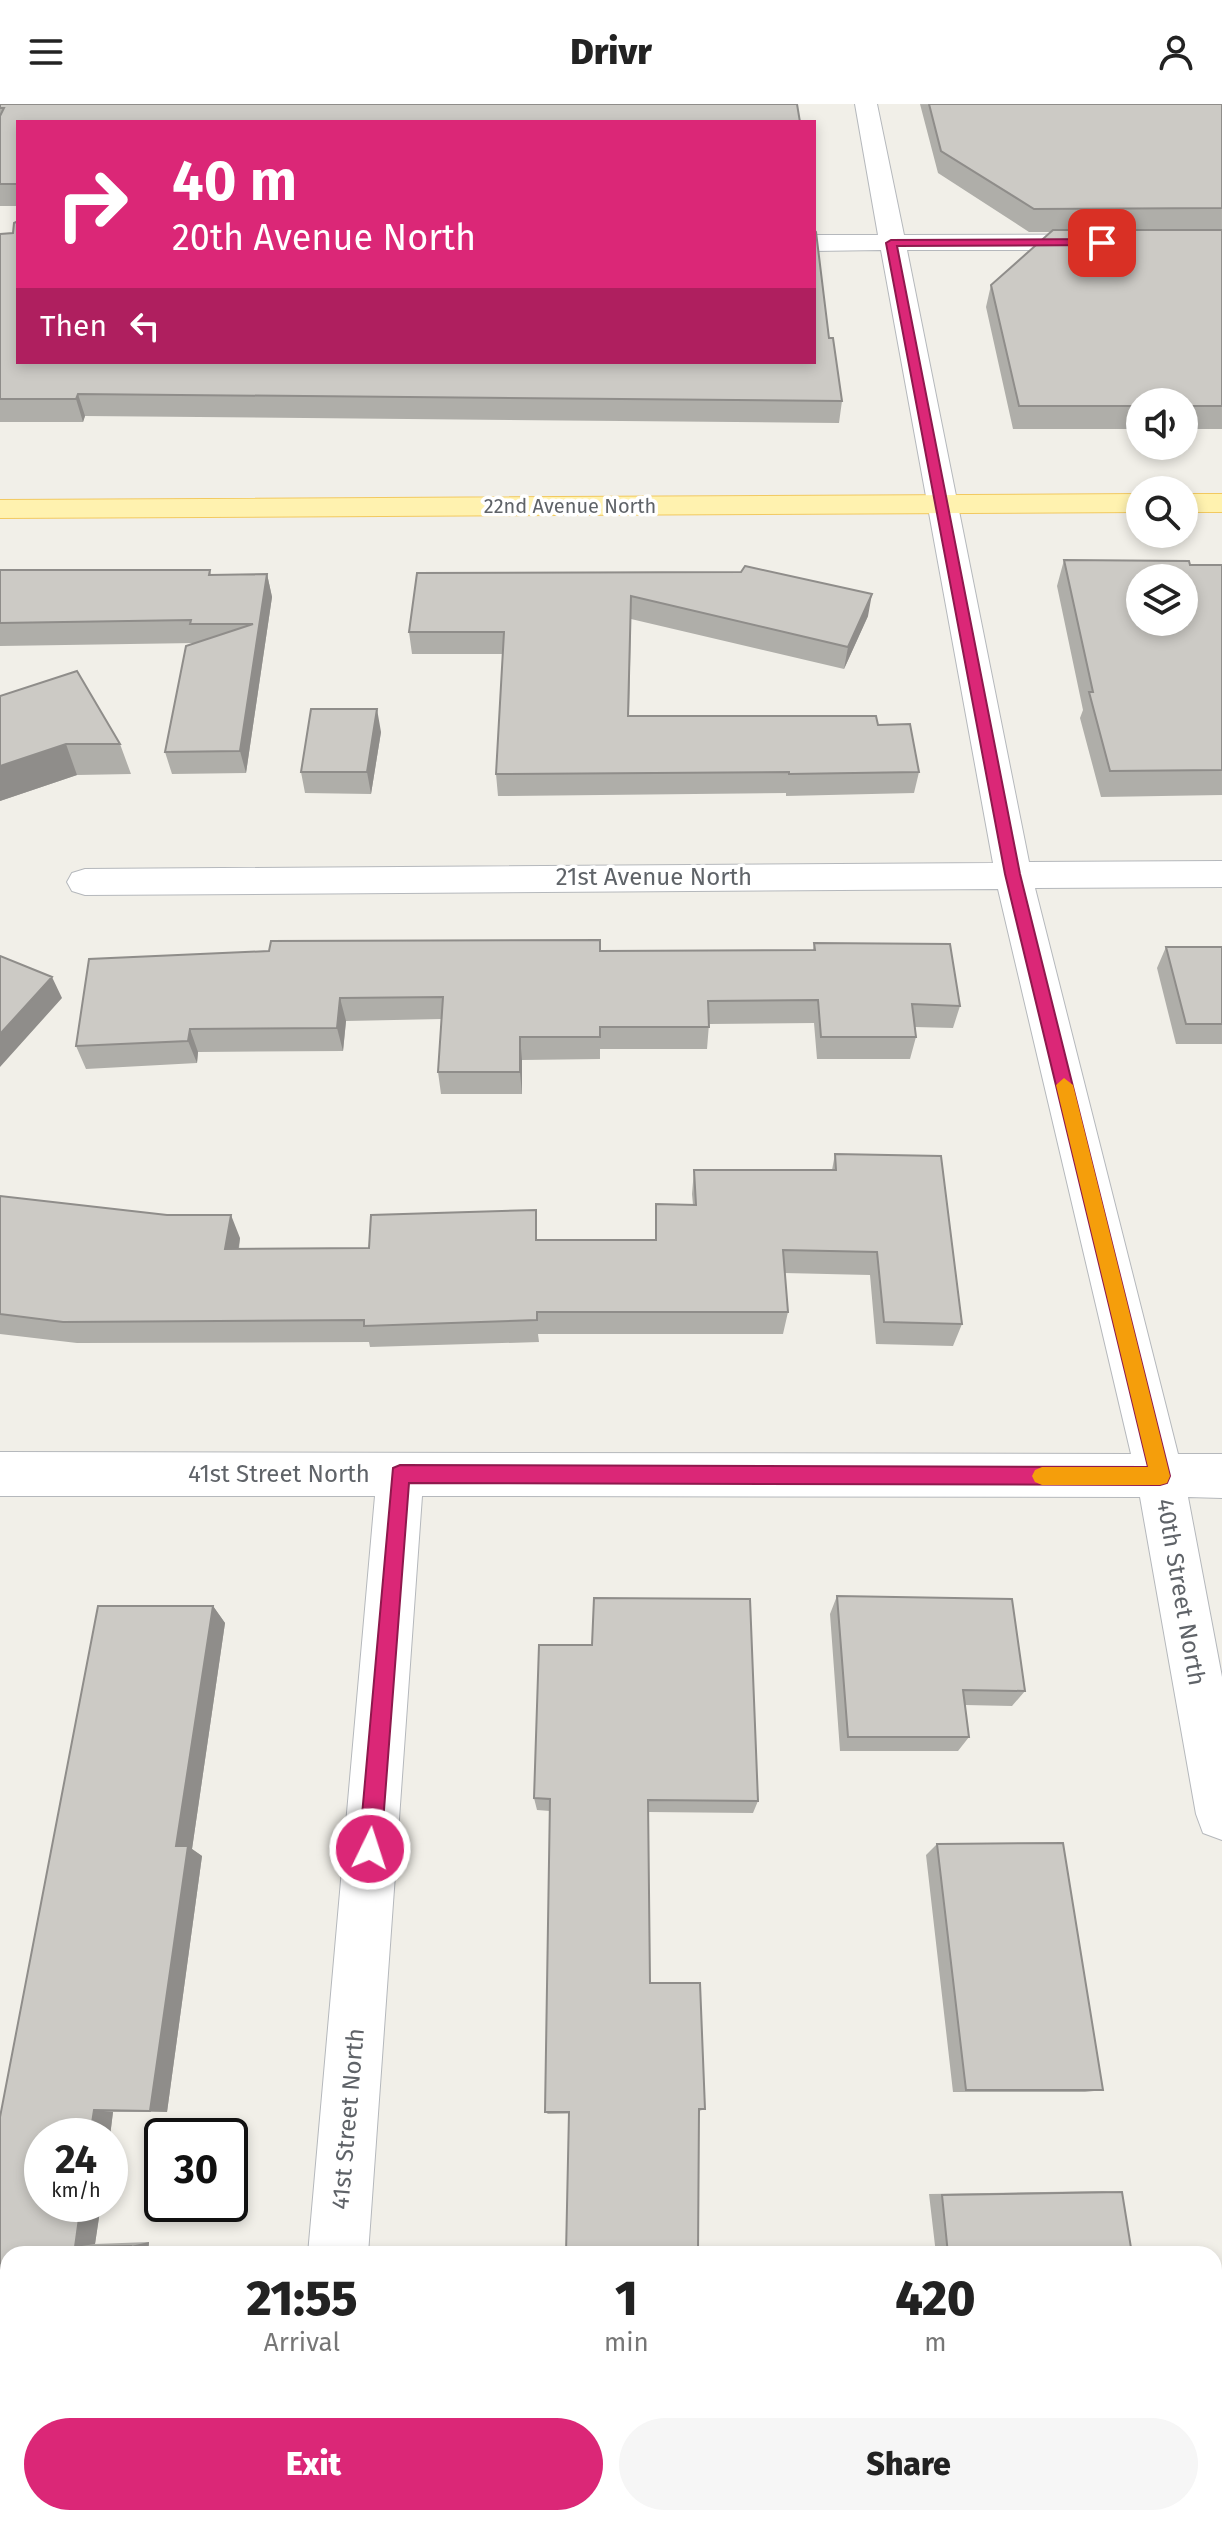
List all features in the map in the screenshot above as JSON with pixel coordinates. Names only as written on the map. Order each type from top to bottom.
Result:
[{"type":"main road","name":"22nd Avenue North","points":[[0,509],[1126,503]]},
{"type":"main road","points":[[1198,503],[1222,503]]},
{"type":"street","name":"40th Street North","points":[[866,104],[1013,874],[1160,1476],[1222,1814]]},
{"type":"street","points":[[816,243],[1222,242]]},
{"type":"street","name":"21st Avenue North","points":[[85,882],[1222,874]]},
{"type":"street","name":"41st Street North","points":[[0,1474],[400,1474],[339,2246]]},
{"type":"street","points":[[400,1474],[1222,1476]]},
{"type":"building","points":[[0,104],[797,104],[800,120],[16,120],[16,184],[0,184],[0,116],[4,108],[0,108]]},
{"type":"building","points":[[929,104],[1222,104],[1222,208],[1034,209],[941,151]]},
{"type":"building","points":[[14,223],[16,364],[816,364],[816,232],[829,338],[833,338],[842,401],[78,394],[76,399],[0,399],[0,234],[13,233]]},
{"type":"building","points":[[1053,230],[1222,230],[1222,406],[1198,406],[1198,388],[1126,388],[1126,406],[1019,406],[991,285]]},
{"type":"building","points":[[1064,560],[1189,561],[1190,564],[1126,564],[1126,636],[1198,636],[1198,565],[1222,565],[1222,770],[1110,771],[1089,692],[1093,692]]},
{"type":"building","points":[[745,566],[872,594],[848,647],[631,596],[628,716],[876,716],[878,725],[910,724],[919,772],[496,774],[504,632],[409,632],[417,573],[741,572]]},
{"type":"building","points":[[0,570],[210,570],[209,575],[267,574],[240,751],[165,752],[186,646],[253,624],[190,624],[191,620],[0,623]]},
{"type":"building","points":[[77,671],[120,744],[66,744],[0,766],[0,696]]},
{"type":"building","points":[[311,709],[377,709],[367,772],[301,772]]},
{"type":"building","points":[[600,940],[600,951],[815,950],[814,943],[950,944],[960,1006],[912,1004],[916,1037],[821,1037],[818,1000],[708,1001],[709,1027],[600,1027],[600,1037],[520,1037],[520,1072],[438,1072],[443,997],[340,998],[337,1028],[190,1029],[188,1041],[76,1046],[89,959],[269,951],[271,941]]},
{"type":"building","points":[[1166,947],[1222,947],[1222,1024],[1186,1024]]},
{"type":"building","points":[[0,956],[52,977],[0,1034]]},
{"type":"building","points":[[835,1154],[941,1156],[962,1324],[884,1322],[877,1252],[783,1250],[788,1312],[537,1312],[537,1320],[364,1326],[364,1320],[63,1322],[0,1314],[0,1196],[167,1215],[231,1215],[225,1249],[369,1248],[371,1215],[536,1210],[536,1240],[656,1240],[656,1204],[696,1205],[694,1170],[836,1170]]},
{"type":"building","points":[[837,1596],[1012,1599],[1025,1691],[963,1690],[969,1737],[848,1737]]},
{"type":"building","points":[[594,1598],[750,1599],[758,1801],[648,1800],[650,1983],[700,1983],[705,2109],[699,2109],[698,2246],[566,2246],[569,2112],[545,2112],[550,1799],[534,1798],[539,1645],[592,1645]]},
{"type":"building","points":[[98,1606],[213,1606],[176,1846],[188,1846],[150,2111],[94,2110],[93,2118],[24,2118],[24,2222],[78,2222],[75,2246],[0,2246],[0,2117]]},
{"type":"building","points":[[1063,1843],[1103,2090],[966,2090],[937,1844]]},
{"type":"building","points":[[1122,2192],[1131,2246],[947,2246],[942,2195]]},
{"type":"slow traffic","points":[[1042,1476],[1160,1476],[1064,1085]]},
{"type":"route","points":[[370,1849],[400,1474],[1160,1476],[1013,874],[891,243],[1102,243]]}]
